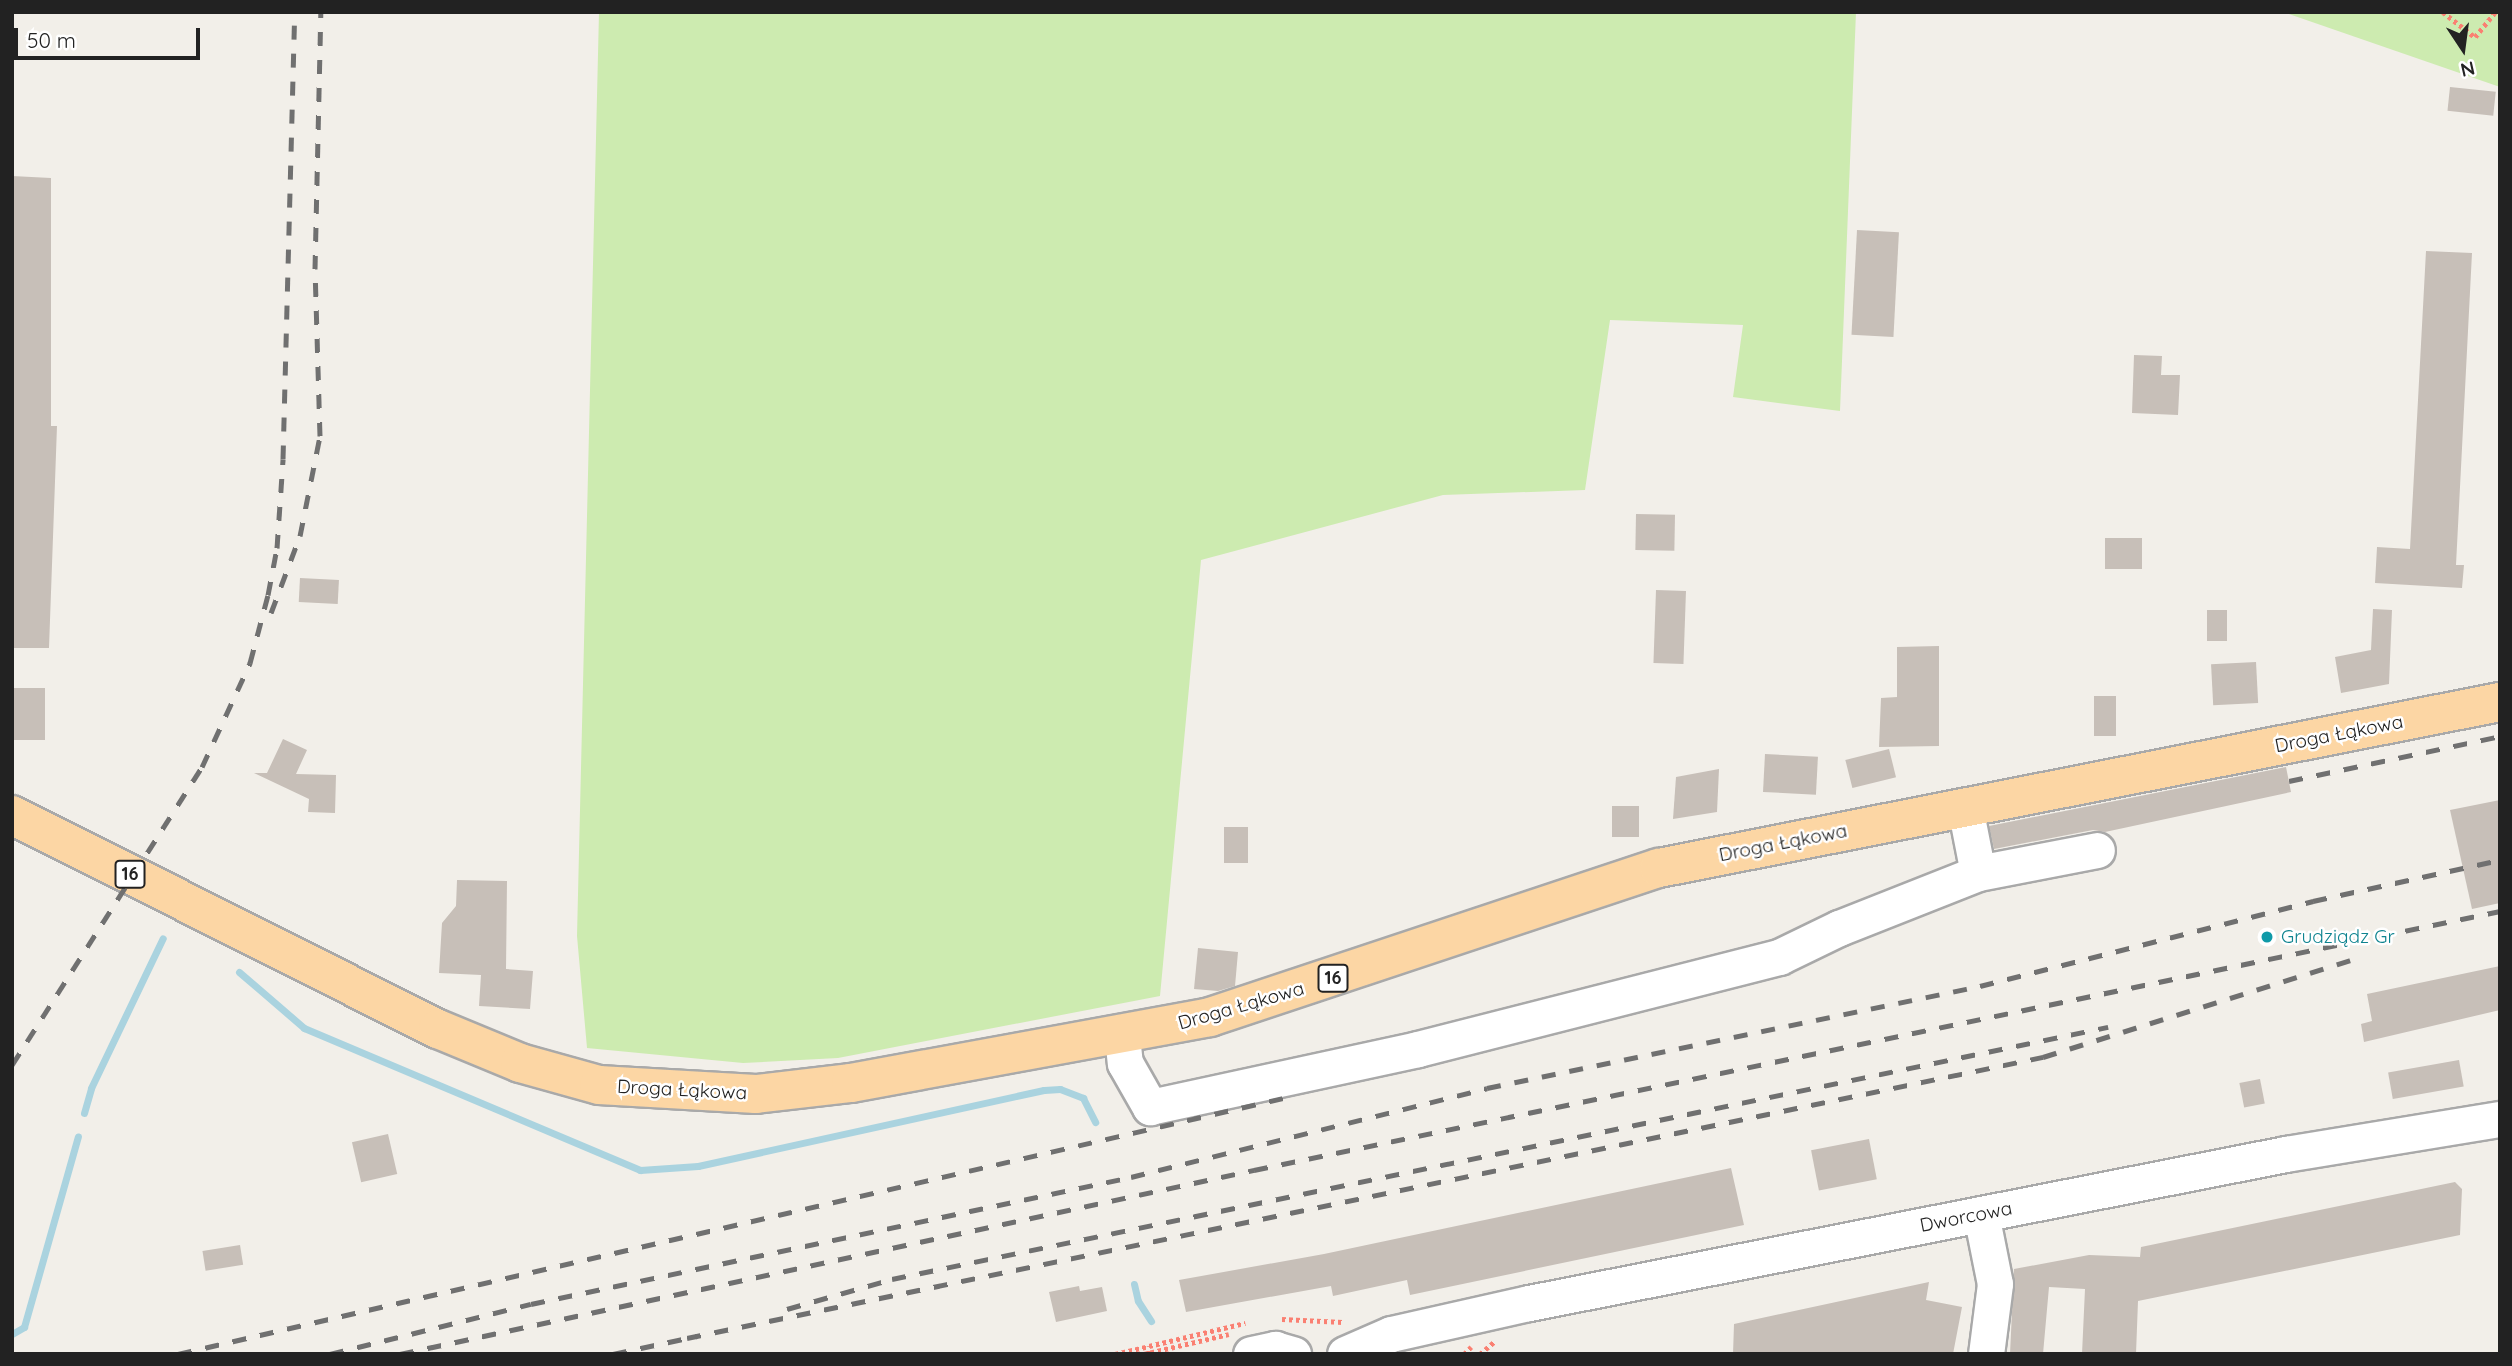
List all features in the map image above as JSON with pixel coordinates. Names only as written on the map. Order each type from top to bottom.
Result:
[{"type":"main road","name":"Droga Łąkowa","points":[[12,815],[438,1029],[520,1063],[599,1085],[756,1094],[851,1083],[1122,1036],[1210,1017],[1659,867],[2500,702]]},
{"type":"street","points":[[1965,807],[1978,873]]},
{"type":"street","points":[[1122,1036],[1125,1063],[1150,1107],[1418,1049],[1779,957],[1839,928],[1978,873],[2097,850]]},
{"type":"street","name":"Dworcowa","points":[[1345,1354],[1391,1334],[1444,1333],[1981,1214],[2286,1154],[2500,1119]]},
{"type":"street","points":[[1981,1214],[1995,1284],[1986,1354]]},
{"type":"street","name":"Dworcowa","points":[[1402,1354],[1444,1333]]},
{"type":"street","points":[[1251,1354],[1275,1349],[1293,1354]]},
{"type":"path","points":[[2444,12],[2475,37],[2495,12]]},
{"type":"path","points":[[1115,1354],[1149,1346]]},
{"type":"green space","points":[[599,12],[1856,12],[1840,411],[1733,397],[1743,325],[1610,320],[1585,490],[1443,495],[1201,560],[1160,996],[838,1058],[743,1063],[587,1048],[577,936]]},
{"type":"green space","points":[[2283,12],[2500,12],[2500,87]]},
{"type":"building","points":[[2450,87],[2496,92],[2493,116],[2447,111]]},
{"type":"building","points":[[12,176],[51,178],[51,426],[57,426],[49,648],[12,648]]},
{"type":"building","points":[[1857,230],[1899,232],[1893,337],[1852,335]]},
{"type":"building","points":[[2426,251],[2472,253],[2456,565],[2464,565],[2462,588],[2375,583],[2377,547],[2410,549]]},
{"type":"building","points":[[2134,355],[2162,356],[2161,375],[2180,375],[2178,415],[2132,413]]},
{"type":"building","points":[[1636,514],[1675,515],[1674,551],[1635,550]]},
{"type":"building","points":[[2105,538],[2142,538],[2142,569],[2105,569]]},
{"type":"building","points":[[300,578],[339,580],[338,604],[299,602]]},
{"type":"building","points":[[1656,590],[1686,591],[1683,664],[1653,663]]},
{"type":"building","points":[[2373,609],[2392,610],[2389,684],[2341,693],[2335,657],[2371,650]]},
{"type":"building","points":[[2207,610],[2227,610],[2227,641],[2207,641]]},
{"type":"building","points":[[1939,646],[1939,746],[1879,747],[1881,698],[1897,697],[1897,647]]},
{"type":"building","points":[[2256,662],[2258,703],[2213,705],[2211,664]]},
{"type":"building","points":[[12,688],[45,688],[45,740],[12,740]]},
{"type":"building","points":[[2094,696],[2116,696],[2116,736],[2094,736]]},
{"type":"building","points":[[283,739],[307,750],[296,774],[336,775],[335,813],[308,812],[309,799],[254,773],[267,773]]},
{"type":"building","points":[[1889,749],[1896,777],[1852,788],[1845,760]]},
{"type":"building","points":[[1765,754],[1818,757],[1816,795],[1763,792]]},
{"type":"building","points":[[2286,767],[2291,792],[2105,832],[2093,830],[1994,849],[1989,826]]},
{"type":"building","points":[[1719,769],[1717,812],[1673,819],[1676,777]]},
{"type":"building","points":[[2500,800],[2500,903],[2472,909],[2450,810]]},
{"type":"building","points":[[1612,806],[1639,806],[1639,837],[1612,837]]},
{"type":"building","points":[[1224,827],[1248,827],[1248,863],[1224,863]]},
{"type":"building","points":[[457,880],[507,881],[506,969],[533,971],[530,1009],[479,1006],[481,975],[439,973],[442,923],[456,906]]},
{"type":"building","points":[[1198,948],[1238,952],[1235,986],[1218,991],[1194,989]]},
{"type":"building","points":[[2500,966],[2500,1010],[2364,1042],[2361,1024],[2372,1021],[2367,994]]},
{"type":"building","points":[[2459,1060],[2464,1087],[2393,1099],[2388,1073]]},
{"type":"building","points":[[2260,1079],[2265,1104],[2244,1108],[2239,1083]]},
{"type":"building","points":[[388,1134],[397,1174],[361,1182],[352,1142]]},
{"type":"building","points":[[1869,1139],[1877,1179],[1819,1191],[1811,1150]]},
{"type":"building","points":[[1731,1168],[1744,1225],[1410,1295],[1407,1280],[1333,1296],[1331,1286],[1186,1312],[1179,1280],[1324,1254]]},
{"type":"building","points":[[2455,1182],[2462,1189],[2460,1235],[2138,1301],[2136,1354],[2082,1354],[2085,1289],[2049,1287],[2043,1354],[2010,1354],[2014,1269],[2089,1255],[2140,1257],[2141,1247]]},
{"type":"building","points":[[240,1245],[243,1265],[206,1271],[202,1251]]},
{"type":"building","points":[[1929,1282],[1926,1300],[1962,1307],[1953,1354],[1733,1354],[1734,1324]]},
{"type":"building","points":[[1079,1286],[1080,1291],[1102,1287],[1107,1311],[1056,1322],[1049,1292]]},
{"type":"waterway","points":[[84,1113],[91,1088],[163,938]]},
{"type":"waterway","points":[[239,972],[304,1028],[640,1170],[698,1166],[1044,1090],[1060,1089],[1083,1098],[1095,1122]]},
{"type":"waterway","points":[[12,1334],[24,1327],[78,1136]]},
{"type":"waterway","points":[[1134,1284],[1138,1301],[1151,1321]]},
{"type":"railway","points":[[12,1065],[202,767],[250,663],[277,548],[283,459],[295,12]]},
{"type":"railway","points":[[271,613],[300,536],[320,436],[315,269],[321,12]]},
{"type":"railway","points":[[2289,781],[2500,736]]},
{"type":"railway","points":[[330,1354],[531,1304],[1131,1177],[1487,1088],[1980,986],[2313,901],[2500,860]]},
{"type":"railway","points":[[400,1354],[1254,1170],[2500,911]]},
{"type":"railway","points":[[687,1338],[2043,1057],[2357,958]]},
{"type":"railway","points":[[787,1309],[892,1279],[2108,1027]]},
{"type":"railway","points":[[178,1354],[1292,1096]]},
{"type":"railway","points":[[613,1354],[697,1336]]},
{"type":"place","name":"Grudziądz Gr","points":[[2267,937]]}]
